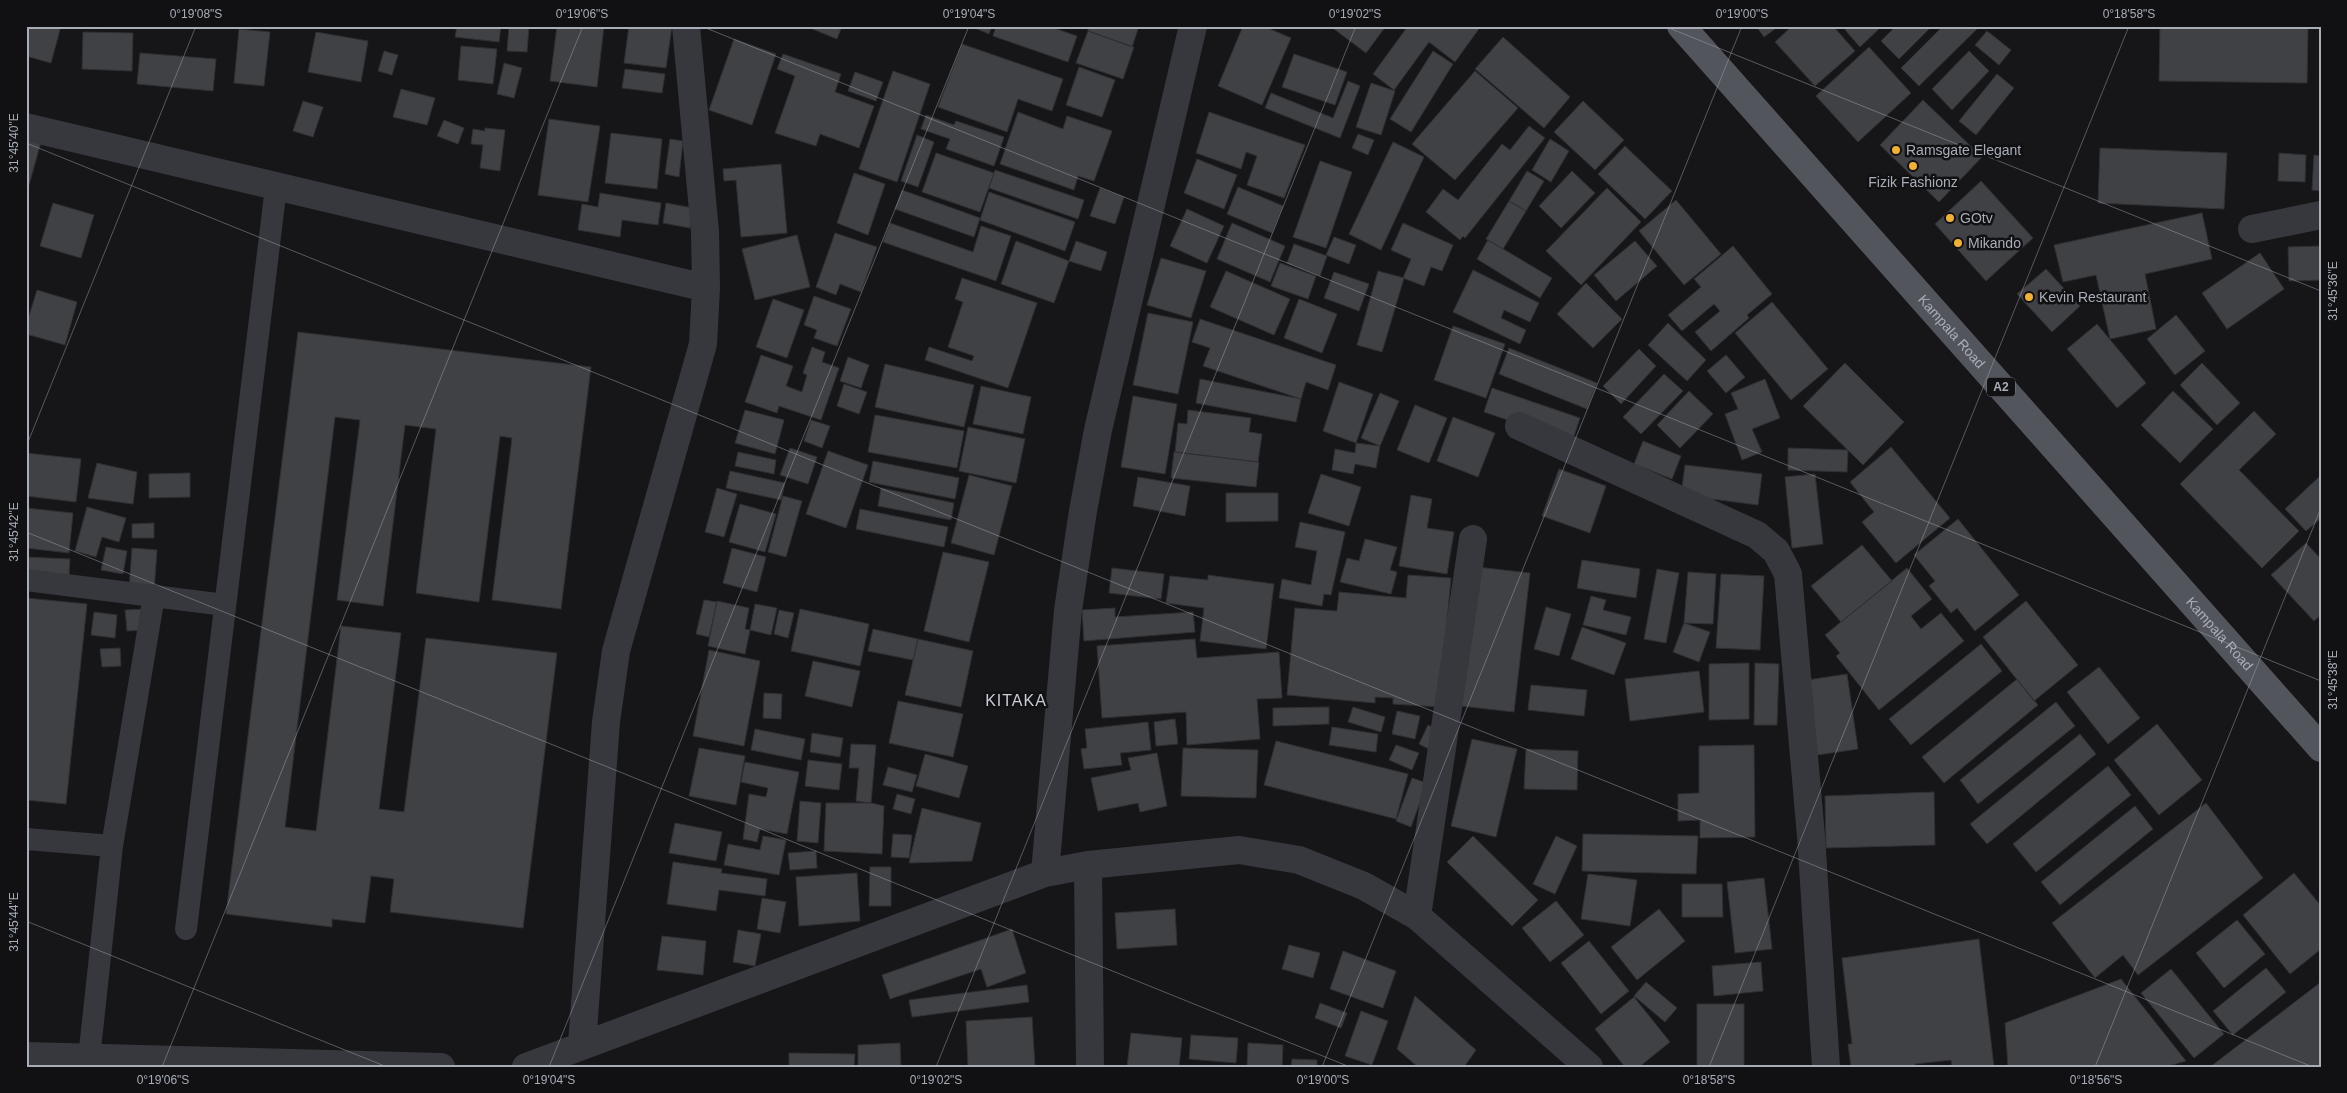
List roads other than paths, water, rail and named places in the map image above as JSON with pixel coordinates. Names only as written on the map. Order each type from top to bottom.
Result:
[{"type":"main road","name":"Kampala Road","points":[[1681,26],[2321,748]]},
{"type":"street","points":[[582,1044],[606,722],[616,651],[703,344],[706,288],[705,232],[686,26]]},
{"type":"street","points":[[1045,873],[1068,610],[1083,511],[1098,430],[1193,26]]},
{"type":"street","points":[[26,127],[706,288]]},
{"type":"street","points":[[2252,229],[2321,216]]},
{"type":"street","points":[[1519,426],[1757,535],[1776,551],[1788,574],[1811,836],[1826,1067]]},
{"type":"street","points":[[1417,916],[1473,539]]},
{"type":"street","points":[[526,1067],[582,1044],[1045,873],[1088,864],[1239,850],[1299,860],[1364,886],[1417,916],[1589,1067]]},
{"type":"street","points":[[1088,864],[1090,1067]]},
{"type":"street","points":[[26,1056],[441,1067]]},
{"type":"lane","points":[[186,929],[276,187]]},
{"type":"lane","points":[[26,580],[225,606]]},
{"type":"lane","points":[[89,1058],[112,846],[154,596]]},
{"type":"lane","points":[[26,839],[112,846]]},
{"type":"place","name":"Ramsgate Elegant","points":[[1896,150]]},
{"type":"place","name":"Fizik Fashionz","points":[[1913,166]]},
{"type":"place","name":"GOtv","points":[[1950,218]]},
{"type":"place","name":"Mikando","points":[[1958,243]]},
{"type":"place","name":"Kevin Restaurant","points":[[2029,297]]},
{"type":"district","name":"KITAKA","points":[[1016,700]]}]
